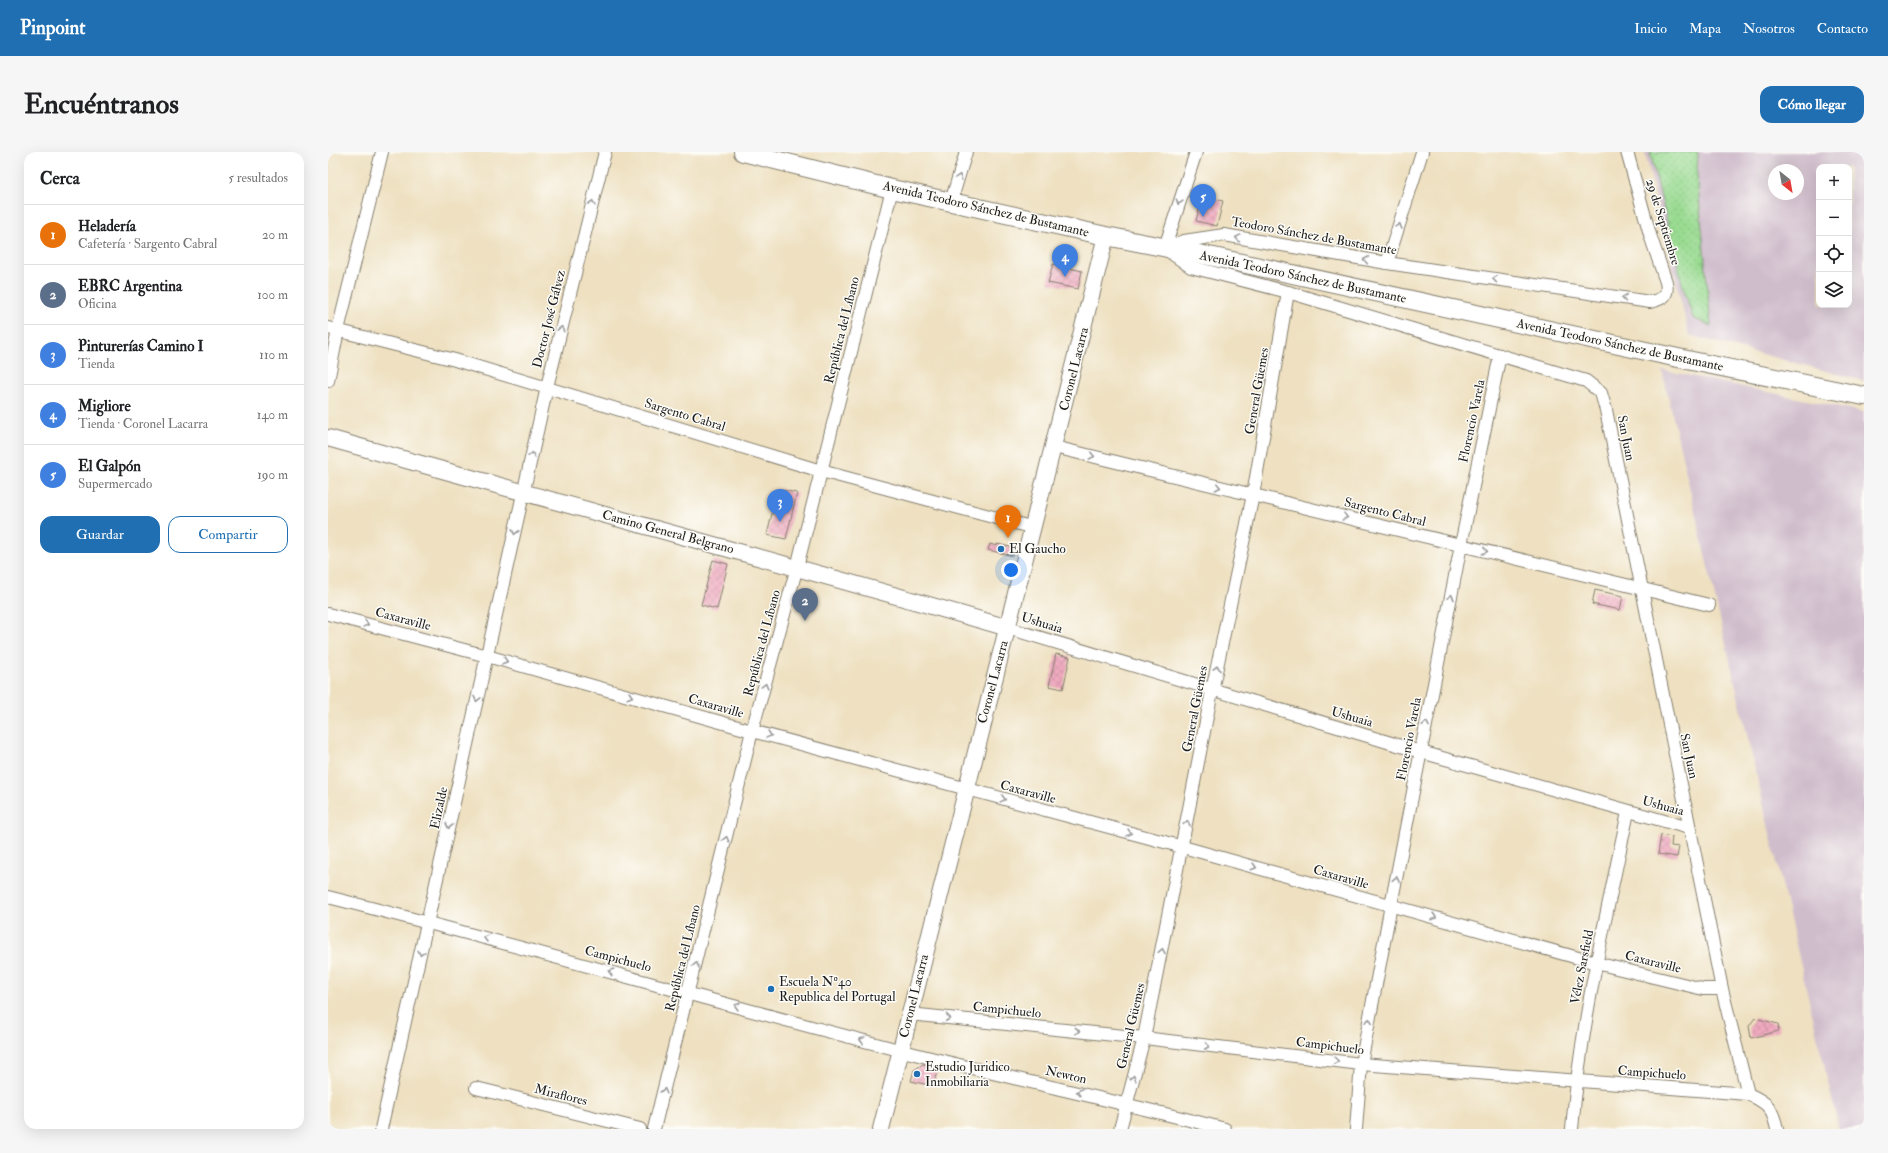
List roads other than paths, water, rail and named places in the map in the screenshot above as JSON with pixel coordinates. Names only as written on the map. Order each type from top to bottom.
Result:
[{"type":"main road","name":"Avenida Teodoro Sánchez de Bustamante","points":[[743,152],[892,189],[1106,236],[1692,361],[1864,396]]},
{"type":"street","points":[[328,381],[333,329],[382,152]]},
{"type":"street","name":"Doctor José Gálvez","points":[[523,494],[547,387],[604,152]]},
{"type":"street","points":[[951,202],[966,152]]},
{"type":"street","points":[[1196,152],[1165,248],[1191,267],[1288,292],[1500,355]]},
{"type":"street","points":[[1387,263],[1422,152]]},
{"type":"street","name":"29 de Septiembre","points":[[1627,152],[1651,238],[1668,289],[1662,299]]},
{"type":"street","name":"República del Líbano","points":[[654,1129],[689,993],[752,731],[797,567],[892,189]]},
{"type":"street","name":"Teodoro Sánchez de Bustamante","points":[[1165,248],[1184,241],[1224,235],[1387,263],[1650,302],[1662,299]]},
{"type":"street","name":"Coronel Lacarra","points":[[881,1129],[966,790],[1034,528],[1106,236]]},
{"type":"street","name":"General Güemes","points":[[1120,1129],[1144,1038],[1183,847],[1212,691],[1253,495],[1288,292]]},
{"type":"street","name":"Sargento Cabral","points":[[333,329],[455,360],[821,471],[1034,528]]},
{"type":"street","name":"San Juan","points":[[1500,355],[1586,381],[1601,393],[1606,410],[1722,989],[1748,1094]]},
{"type":"street","name":"Florencio Varela","points":[[1356,1129],[1361,1064],[1461,545],[1500,355]]},
{"type":"street","name":"Camino General Belgrano","points":[[328,438],[523,494],[797,567],[1008,628]]},
{"type":"street","name":"Sargento Cabral","points":[[1054,447],[1708,605]]},
{"type":"street","name":"Elizalde","points":[[381,1129],[523,494]]},
{"type":"street","name":"Caxaraville","points":[[328,614],[487,656],[966,790],[1183,847],[1596,963],[1703,989],[1722,989]]},
{"type":"street","name":"Ushuaia","points":[[1008,628],[1212,691],[1628,812],[1690,828]]},
{"type":"street","name":"Vélez Sarsfield","points":[[1572,1129],[1576,1081],[1596,963],[1628,812]]},
{"type":"street","name":"Campichuelo","points":[[328,897],[428,922],[900,1050]]},
{"type":"street","name":"Campichuelo","points":[[909,1014],[1144,1038],[1361,1064],[1748,1094]]},
{"type":"street","name":"Newton","points":[[900,1050],[1225,1129]]},
{"type":"street","name":"Miraflores","points":[[476,1088],[640,1129]]},
{"type":"street","points":[[1748,1094],[1762,1100],[1770,1107],[1777,1129]]},
{"type":"place","name":"El Galpón","points":[[1203,217]]},
{"type":"place","name":"Migliore","points":[[1065,277]]},
{"type":"place","name":"Pinturerías Camino I","points":[[780,522]]},
{"type":"place","name":"Heladería","points":[[1008,538]]},
{"type":"place","name":"El Gaucho","points":[[1001,549]]},
{"type":"place","name":"EBRC Argentina","points":[[805,621]]},
{"type":"place","name":"Escuela Nº40 Republica del Portugal","points":[[771,989]]},
{"type":"place","name":"Estudio Juridico Inmobiliaria","points":[[917,1074]]}]
